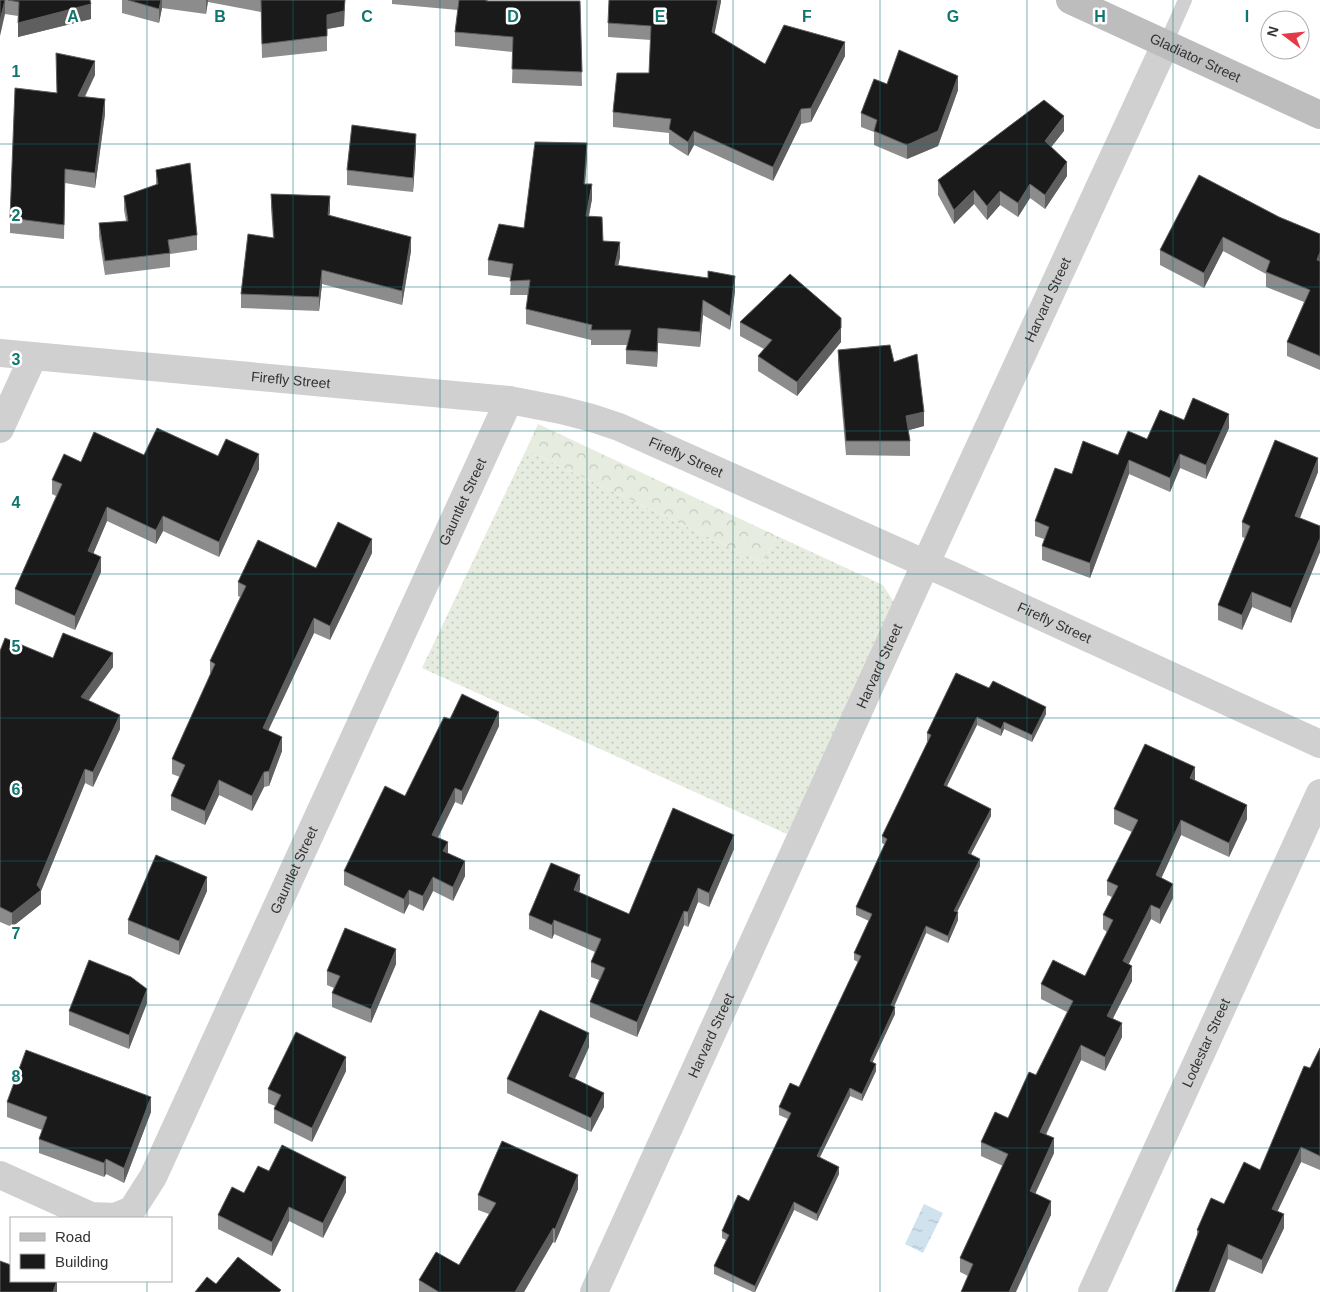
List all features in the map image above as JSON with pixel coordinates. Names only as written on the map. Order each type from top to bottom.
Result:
[{"type":"street","name":"Gladiator Street","points":[[1070,0],[1320,115]]},
{"type":"street","name":"Harvard Street","points":[[594,1292],[925,565],[1166,43]]},
{"type":"street","name":"Firefly Street","points":[[0,353],[509,400],[592,418],[619,427],[1320,744]]},
{"type":"street","points":[[0,430],[33,356]]},
{"type":"street","name":"Gauntlet Street","points":[[0,1175],[91,1216],[115,1217],[132,1210],[144,1194],[509,400]]},
{"type":"street","name":"Lodestar Street","points":[[1092,1292],[1320,793]]},
{"type":"lane","points":[[1166,43],[1185,0]]},
{"type":"green space","points":[[538,424],[777,536],[763,563],[526,450]]},
{"type":"green space","points":[[526,450],[763,563],[777,536],[883,585],[895,604],[787,834],[422,668]]},
{"type":"water","points":[[924,1204],[943,1213],[923,1253],[905,1244]]},
{"type":"building","points":[[0,0],[5,0],[0,21]]},
{"type":"building","points":[[8,0],[90,0],[91,4],[18,23],[19,2]]},
{"type":"building","points":[[128,0],[161,0],[159,9]]},
{"type":"building","points":[[261,0],[345,0],[344,11],[327,15],[327,36],[262,44]]},
{"type":"building","points":[[459,0],[580,1],[582,72],[512,69],[513,37],[455,32]]},
{"type":"building","points":[[609,0],[718,0],[712,32],[765,64],[784,25],[845,42],[811,108],[801,109],[773,167],[694,131],[688,142],[669,129],[671,119],[613,112],[617,73],[649,73],[651,26],[608,23]]},
{"type":"building","points":[[899,50],[958,76],[938,131],[907,145],[874,131],[877,120],[861,113],[874,79],[887,84]]},
{"type":"building","points":[[56,53],[95,61],[78,96],[105,99],[95,173],[65,169],[64,225],[10,218],[15,88],[57,93]]},
{"type":"building","points":[[1044,100],[1064,116],[1045,141],[1067,162],[1045,195],[1030,184],[1018,203],[1000,191],[987,206],[974,190],[954,210],[938,180]]},
{"type":"building","points":[[352,125],[416,134],[413,178],[347,170]]},
{"type":"building","points":[[535,142],[587,143],[584,184],[592,184],[586,216],[602,217],[603,241],[620,242],[615,265],[708,278],[708,271],[735,276],[730,316],[703,300],[700,332],[658,328],[657,352],[626,350],[631,330],[591,330],[592,325],[526,309],[530,280],[510,281],[513,264],[488,260],[499,224],[524,228]]},
{"type":"building","points":[[190,163],[197,235],[168,240],[170,253],[105,261],[99,223],[128,221],[124,196],[158,184],[156,170]]},
{"type":"building","points":[[1199,175],[1279,217],[1320,234],[1320,252],[1317,260],[1320,261],[1320,356],[1287,342],[1310,290],[1266,272],[1270,261],[1223,237],[1204,273],[1160,250]]},
{"type":"building","points":[[271,194],[330,196],[328,215],[411,237],[402,291],[322,270],[319,297],[241,294],[248,234],[274,238]]},
{"type":"building","points":[[790,274],[841,318],[841,328],[797,382],[758,356],[772,340],[740,322]]},
{"type":"building","points":[[890,345],[894,362],[917,354],[924,412],[906,416],[910,441],[846,441],[838,350]]},
{"type":"building","points":[[1193,398],[1229,414],[1206,465],[1180,454],[1170,478],[1129,460],[1090,563],[1042,546],[1049,527],[1035,521],[1055,468],[1072,474],[1083,441],[1118,455],[1128,431],[1147,439],[1160,410],[1184,420]]},
{"type":"building","points":[[157,428],[218,456],[226,439],[259,454],[219,542],[163,516],[156,530],[107,507],[88,551],[101,557],[75,616],[15,589],[62,484],[52,480],[64,454],[81,462],[94,432],[144,455]]},
{"type":"building","points":[[1275,440],[1318,458],[1295,516],[1320,526],[1320,538],[1291,608],[1252,592],[1242,615],[1218,605],[1250,526],[1242,522]]},
{"type":"building","points":[[338,522],[372,539],[330,626],[314,618],[263,728],[282,737],[269,771],[264,772],[252,796],[219,780],[205,811],[171,796],[185,765],[172,759],[215,664],[210,661],[246,586],[238,582],[258,540],[316,568]]},
{"type":"building","points":[[63,633],[113,653],[81,697],[120,715],[93,772],[85,769],[37,885],[41,890],[12,913],[0,907],[0,651],[5,638],[53,658]]},
{"type":"building","points":[[956,673],[989,688],[993,681],[1046,707],[1032,735],[1004,722],[1001,729],[977,717],[944,785],[991,809],[968,853],[980,859],[954,911],[958,912],[948,936],[926,926],[891,1005],[895,1007],[870,1061],[876,1064],[862,1094],[850,1088],[817,1156],[839,1167],[817,1214],[794,1202],[755,1286],[714,1266],[729,1235],[722,1231],[738,1195],[749,1201],[791,1113],[779,1107],[790,1083],[799,1087],[861,956],[854,953],[872,914],[856,907],[887,839],[882,836],[931,735],[927,733]]},
{"type":"building","points":[[462,694],[499,712],[462,791],[455,788],[432,835],[448,842],[443,851],[465,861],[453,887],[433,877],[423,896],[409,890],[404,899],[344,871],[385,786],[405,796],[444,717],[450,719]]},
{"type":"building","points":[[1145,744],[1195,767],[1190,778],[1247,805],[1229,843],[1181,820],[1156,875],[1173,884],[1160,909],[1151,905],[1123,961],[1132,966],[1107,1016],[1122,1023],[1105,1057],[1081,1045],[1040,1132],[1054,1138],[1030,1191],[1051,1201],[1009,1292],[961,1292],[973,1264],[960,1258],[1008,1154],[981,1142],[995,1112],[1008,1118],[1029,1072],[1036,1075],[1073,1001],[1041,984],[1053,960],[1085,976],[1113,920],[1103,915],[1118,886],[1107,881],[1138,820],[1114,809]]},
{"type":"building","points":[[673,808],[734,835],[709,893],[698,888],[688,912],[684,911],[637,1022],[590,1002],[605,968],[591,962],[601,939],[554,920],[552,925],[529,915],[551,863],[580,875],[574,890],[629,914]]},
{"type":"building","points":[[156,855],[207,877],[179,941],[128,920]]},
{"type":"building","points":[[345,928],[396,949],[371,1009],[332,993],[340,976],[327,971]]},
{"type":"building","points":[[89,960],[131,977],[147,989],[129,1035],[69,1011]]},
{"type":"building","points":[[540,1010],[589,1033],[569,1076],[604,1093],[591,1118],[507,1079]]},
{"type":"building","points":[[296,1032],[346,1057],[312,1128],[274,1109],[281,1095],[268,1089]]},
{"type":"building","points":[[1320,1048],[1320,1156],[1301,1147],[1272,1209],[1284,1214],[1262,1260],[1228,1244],[1209,1292],[1175,1292],[1199,1231],[1197,1230],[1211,1198],[1224,1204],[1244,1162],[1260,1170],[1304,1066],[1310,1068]]},
{"type":"building","points":[[26,1050],[151,1097],[124,1168],[106,1159],[104,1163],[39,1139],[47,1117],[7,1102]]},
{"type":"building","points":[[502,1141],[578,1175],[555,1229],[553,1228],[515,1292],[439,1292],[419,1280],[436,1252],[459,1265],[496,1203],[478,1195]]},
{"type":"building","points":[[282,1145],[346,1177],[323,1223],[289,1207],[272,1242],[218,1215],[232,1187],[244,1193],[258,1166],[269,1171]]},
{"type":"building","points":[[238,1257],[281,1290],[279,1292],[195,1292],[207,1277],[216,1284]]},
{"type":"building","points":[[0,1261],[10,1265],[10,1282],[57,1282],[53,1292],[0,1292]]}]
